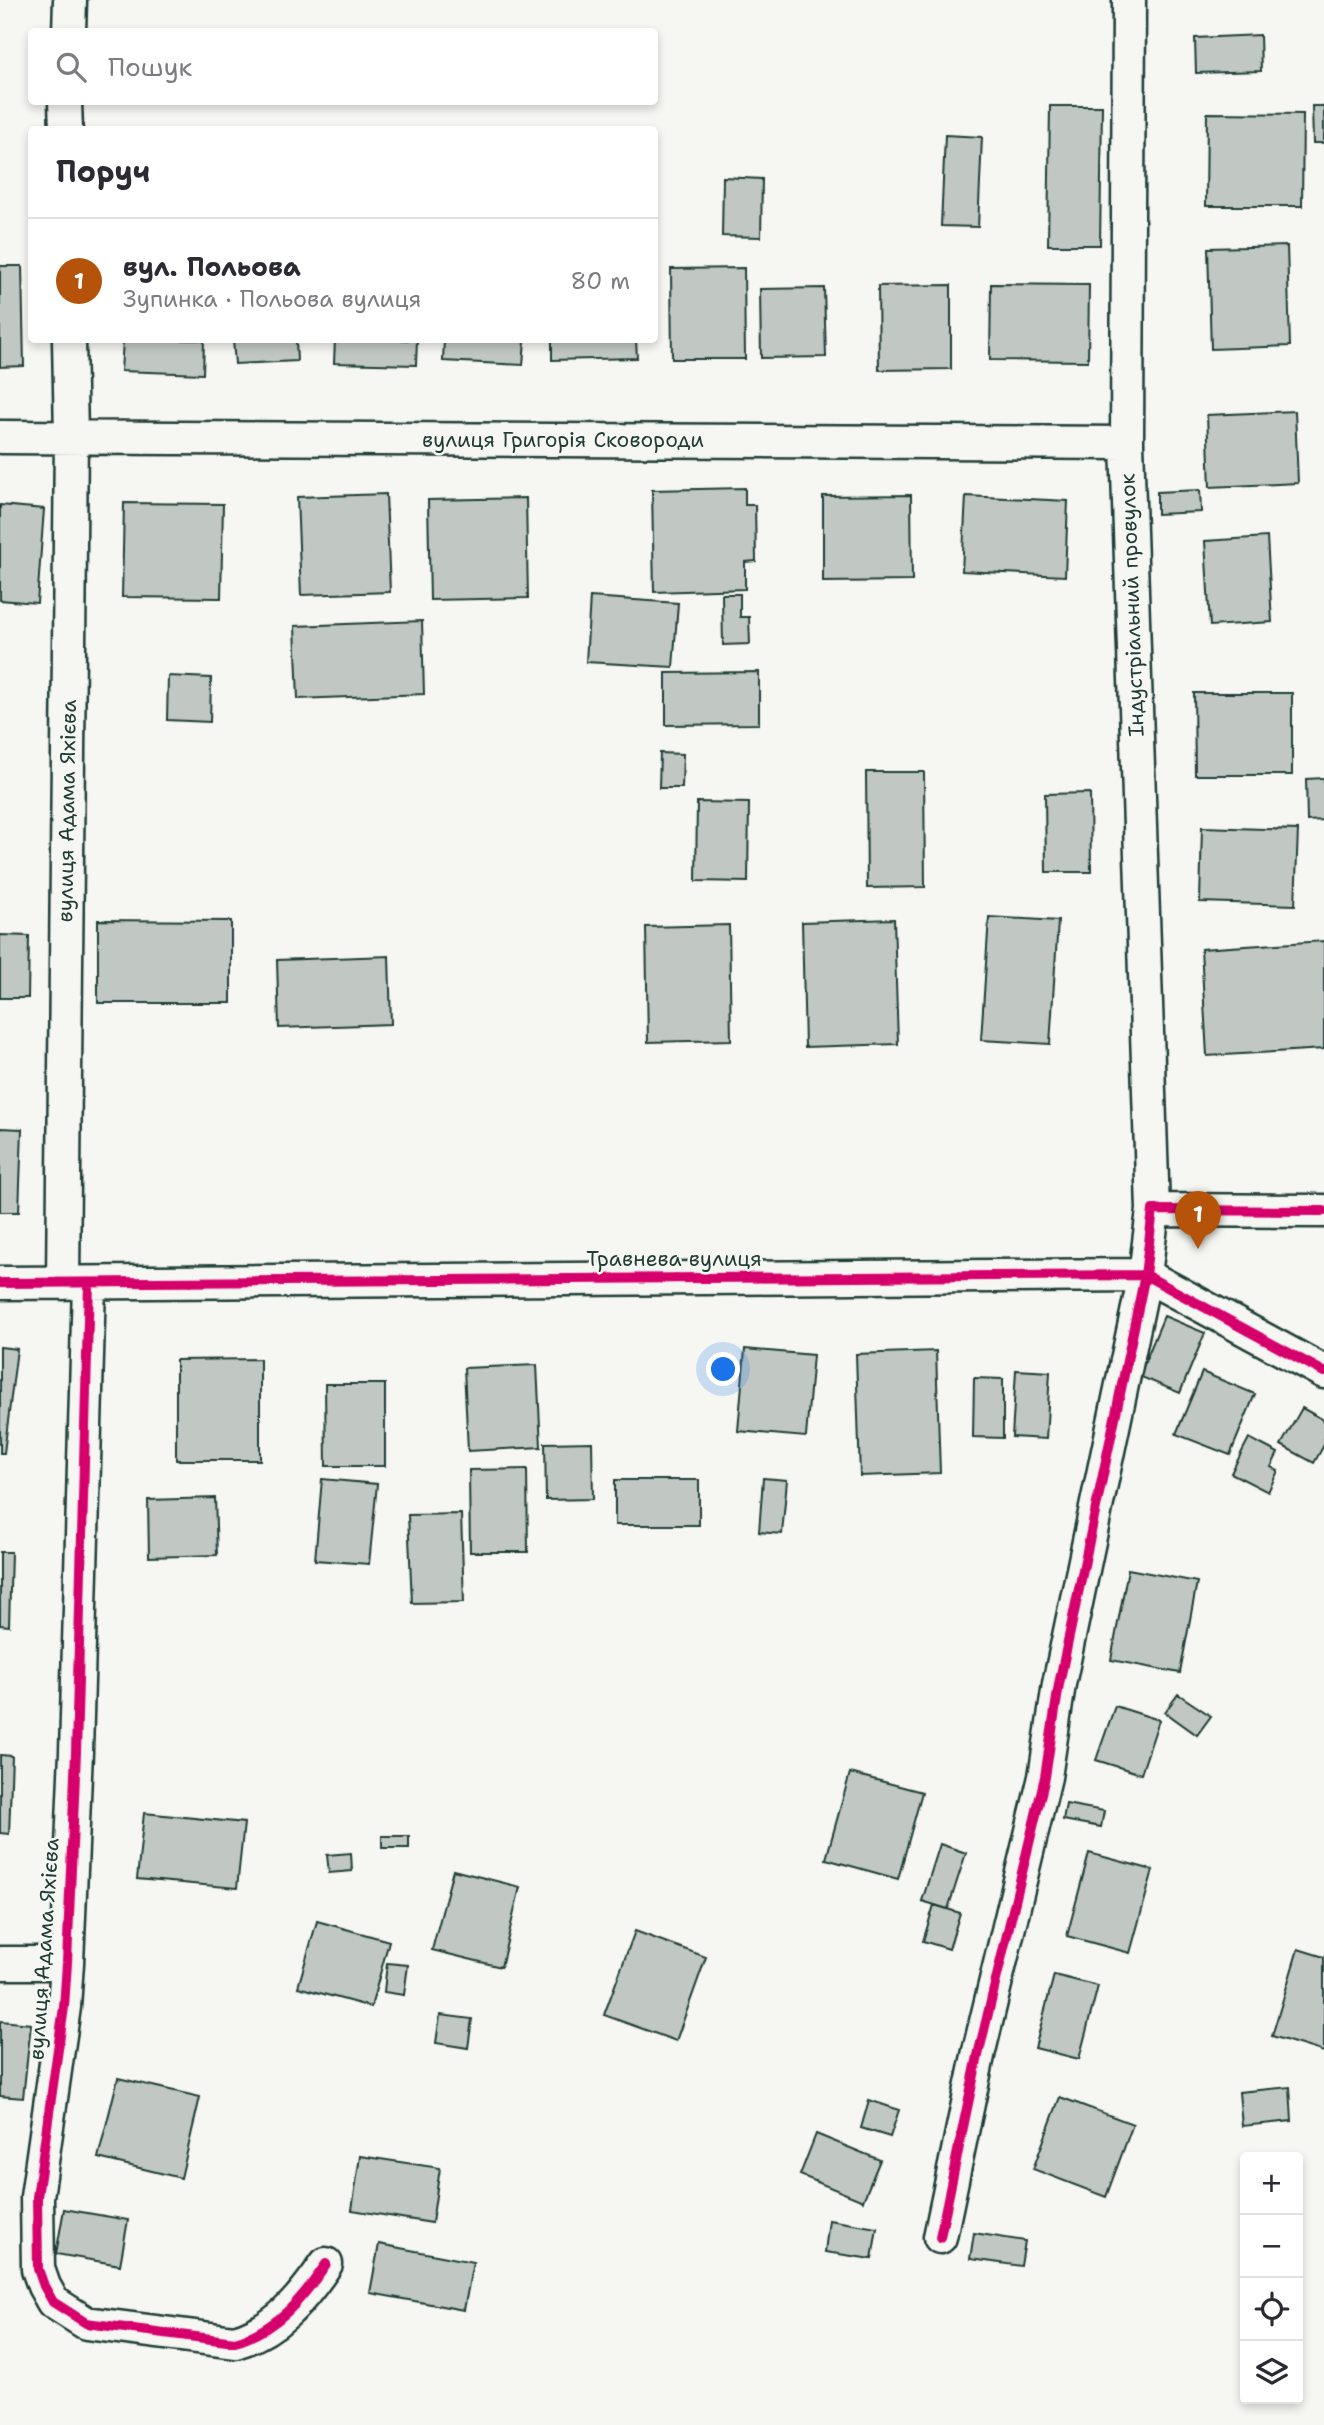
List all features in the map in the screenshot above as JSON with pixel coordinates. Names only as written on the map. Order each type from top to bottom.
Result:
[{"type":"street","points":[[69,28],[70,0]]},
{"type":"street","name":"Індустріальний провулок","points":[[940,2237],[979,2051],[1045,1777],[1059,1684],[1145,1275],[1153,1209],[1127,443],[1129,0]]},
{"type":"street","points":[[65,105],[66,126]]},
{"type":"street","name":"вулиця Адама Яхієва","points":[[69,343],[76,1283],[76,1738],[64,2007],[37,2197],[38,2269],[53,2302],[86,2323],[235,2342],[253,2337],[280,2320],[307,2291],[326,2264]]},
{"type":"street","name":"вулиця Григорія Сковороди","points":[[0,437],[1127,443]]},
{"type":"street","points":[[1153,1209],[1324,1211]]},
{"type":"street","name":"Травнева вулиця","points":[[0,1283],[1145,1275],[1324,1372]]},
{"type":"street","points":[[0,1963],[67,1962]]},
{"type":"building","points":[[1260,35],[1261,71],[1196,73],[1195,38]]},
{"type":"building","points":[[1050,106],[1102,106],[1100,245],[1048,245]]},
{"type":"building","points":[[1312,106],[1324,106],[1324,143],[1313,143]]},
{"type":"building","points":[[1207,113],[1303,114],[1302,206],[1206,206]]},
{"type":"building","points":[[945,135],[982,137],[978,227],[941,226]]},
{"type":"building","points":[[723,177],[762,179],[761,237],[722,236]]},
{"type":"building","points":[[1287,246],[1290,346],[1211,349],[1208,248]]},
{"type":"building","points":[[0,266],[22,266],[24,366],[0,367]]},
{"type":"building","points":[[744,268],[745,359],[672,359],[671,269]]},
{"type":"building","points":[[991,284],[1089,285],[1088,361],[990,360]]},
{"type":"building","points":[[951,285],[951,369],[879,370],[878,286]]},
{"type":"building","points":[[824,288],[826,357],[761,358],[760,289]]},
{"type":"building","points":[[123,343],[204,343],[203,374],[121,371]]},
{"type":"building","points":[[233,343],[296,343],[297,361],[235,364]]},
{"type":"building","points":[[335,343],[417,343],[416,365],[334,363]]},
{"type":"building","points":[[444,343],[525,343],[523,365],[443,361]]},
{"type":"building","points":[[552,343],[636,343],[637,358],[552,360]]},
{"type":"building","points":[[1295,411],[1298,483],[1210,487],[1207,415]]},
{"type":"building","points":[[745,488],[745,505],[755,505],[756,561],[745,562],[745,589],[654,592],[652,490]]},
{"type":"building","points":[[1200,490],[1201,512],[1157,514],[1157,492]]},
{"type":"building","points":[[386,494],[390,592],[301,595],[297,497]]},
{"type":"building","points":[[911,495],[912,581],[823,582],[823,496]]},
{"type":"building","points":[[966,496],[1068,501],[1065,576],[962,571]]},
{"type":"building","points":[[526,498],[528,598],[430,600],[428,500]]},
{"type":"building","points":[[124,503],[223,504],[221,598],[122,597]]},
{"type":"building","points":[[0,505],[44,509],[37,603],[0,600]]},
{"type":"building","points":[[1267,537],[1272,622],[1210,626],[1205,541]]},
{"type":"building","points":[[722,594],[740,594],[740,617],[749,617],[750,644],[723,645]]},
{"type":"building","points":[[590,597],[678,603],[673,667],[586,662]]},
{"type":"building","points":[[422,621],[424,694],[298,699],[295,626]]},
{"type":"building","points":[[759,672],[759,724],[666,725],[666,673]]},
{"type":"building","points":[[168,676],[211,678],[210,722],[167,720]]},
{"type":"building","points":[[1194,693],[1292,693],[1292,775],[1195,775]]},
{"type":"building","points":[[660,753],[683,754],[682,788],[659,788]]},
{"type":"building","points":[[866,772],[924,772],[925,887],[867,888]]},
{"type":"building","points":[[1324,778],[1324,820],[1307,821],[1306,779]]},
{"type":"building","points":[[1090,793],[1091,872],[1046,872],[1045,794]]},
{"type":"building","points":[[697,802],[749,803],[748,882],[696,881]]},
{"type":"building","points":[[1202,827],[1298,830],[1295,905],[1200,902]]},
{"type":"building","points":[[989,917],[1058,921],[1050,1044],[981,1040]]},
{"type":"building","points":[[894,919],[898,1044],[805,1047],[802,922]]},
{"type":"building","points":[[98,920],[231,921],[231,1003],[98,1003]]},
{"type":"building","points":[[729,925],[731,1040],[648,1042],[646,927]]},
{"type":"building","points":[[0,935],[29,936],[28,998],[0,998]]},
{"type":"building","points":[[1324,941],[1324,1049],[1207,1056],[1201,949]]},
{"type":"building","points":[[389,956],[391,1024],[279,1028],[277,960]]},
{"type":"building","points":[[0,1128],[22,1129],[19,1212],[0,1212]]},
{"type":"building","points":[[1164,1316],[1205,1333],[1180,1393],[1139,1376]]},
{"type":"building","points":[[0,1347],[17,1349],[4,1453],[0,1453]]},
{"type":"building","points":[[745,1349],[813,1355],[806,1437],[738,1431]]},
{"type":"building","points":[[936,1351],[940,1473],[860,1476],[856,1354]]},
{"type":"building","points":[[260,1359],[260,1460],[176,1460],[176,1360]]},
{"type":"building","points":[[537,1365],[541,1447],[468,1451],[464,1368]]},
{"type":"building","points":[[1016,1370],[1050,1372],[1046,1439],[1012,1437]]},
{"type":"building","points":[[1202,1372],[1255,1394],[1230,1455],[1176,1434]]},
{"type":"building","points":[[974,1378],[1003,1379],[1003,1438],[973,1437]]},
{"type":"building","points":[[325,1384],[385,1384],[385,1466],[326,1466]]},
{"type":"building","points":[[1302,1408],[1324,1420],[1324,1445],[1314,1463],[1281,1445]]},
{"type":"building","points":[[1249,1438],[1278,1453],[1271,1467],[1278,1471],[1268,1492],[1231,1473]]},
{"type":"building","points":[[592,1442],[593,1499],[546,1500],[545,1443]]},
{"type":"building","points":[[527,1469],[528,1552],[470,1552],[469,1470]]},
{"type":"building","points":[[763,1478],[787,1480],[782,1534],[759,1532]]},
{"type":"building","points":[[322,1479],[377,1484],[369,1564],[315,1560]]},
{"type":"building","points":[[615,1480],[699,1480],[699,1525],[615,1525]]},
{"type":"building","points":[[215,1498],[217,1555],[149,1557],[148,1500]]},
{"type":"building","points":[[461,1514],[464,1602],[412,1603],[408,1515]]},
{"type":"building","points":[[0,1552],[11,1552],[9,1626],[0,1625]]},
{"type":"building","points":[[1128,1569],[1197,1582],[1180,1673],[1111,1660]]},
{"type":"building","points":[[1178,1694],[1211,1716],[1197,1735],[1165,1712]]},
{"type":"building","points":[[1115,1706],[1159,1720],[1141,1774],[1096,1760]]},
{"type":"building","points":[[0,1755],[12,1756],[9,1834],[0,1833]]},
{"type":"building","points":[[850,1773],[922,1792],[898,1879],[826,1859]]},
{"type":"building","points":[[1066,1804],[1104,1811],[1101,1827],[1063,1820]]},
{"type":"building","points":[[144,1813],[244,1823],[237,1888],[137,1879]]},
{"type":"building","points":[[382,1836],[409,1836],[409,1848],[382,1848]]},
{"type":"building","points":[[940,1844],[966,1853],[948,1909],[922,1901]]},
{"type":"building","points":[[351,1853],[352,1871],[329,1873],[327,1855]]},
{"type":"building","points":[[1089,1853],[1153,1870],[1130,1953],[1067,1936]]},
{"type":"building","points":[[453,1870],[520,1887],[501,1967],[432,1950]]},
{"type":"building","points":[[934,1905],[960,1913],[949,1949],[923,1941]]},
{"type":"building","points":[[317,1921],[389,1941],[371,2007],[298,1987]]},
{"type":"building","points":[[635,1931],[706,1957],[676,2041],[604,2015]]},
{"type":"building","points":[[1298,1949],[1324,1957],[1324,2052],[1272,2036]]},
{"type":"building","points":[[387,1963],[408,1965],[404,1995],[384,1992]]},
{"type":"building","points":[[1054,1975],[1098,1986],[1079,2059],[1035,2048]]},
{"type":"building","points":[[440,2015],[472,2019],[468,2048],[436,2043]]},
{"type":"building","points":[[0,2021],[31,2024],[23,2098],[0,2096]]},
{"type":"building","points":[[118,2078],[200,2097],[181,2178],[98,2158]]},
{"type":"building","points":[[1290,2087],[1292,2121],[1242,2126],[1239,2092]]},
{"type":"building","points":[[1060,2097],[1133,2124],[1106,2197],[1033,2169]]},
{"type":"building","points":[[869,2100],[899,2110],[890,2137],[861,2128]]},
{"type":"building","points":[[816,2134],[880,2160],[863,2201],[800,2175]]},
{"type":"building","points":[[360,2156],[440,2168],[432,2223],[352,2210]]},
{"type":"building","points":[[64,2209],[128,2220],[120,2265],[56,2254]]},
{"type":"building","points":[[829,2220],[877,2228],[872,2259],[825,2252]]},
{"type":"building","points":[[974,2233],[1025,2241],[1021,2266],[970,2259]]},
{"type":"building","points":[[379,2244],[473,2262],[464,2310],[370,2293]]},
{"type":"cycle path","points":[[940,2237],[979,2051],[1045,1777],[1059,1684],[1145,1275],[1153,1210],[1324,1211]]},
{"type":"cycle path","points":[[0,1283],[1145,1275],[1324,1372]]},
{"type":"cycle path","points":[[89,1283],[76,1752],[67,1963],[64,2007],[37,2197],[38,2269],[53,2302],[86,2323],[235,2342],[264,2330],[287,2312],[326,2264]]},
{"type":"place","name":"вул. Польова","points":[[1198,1249]]}]
